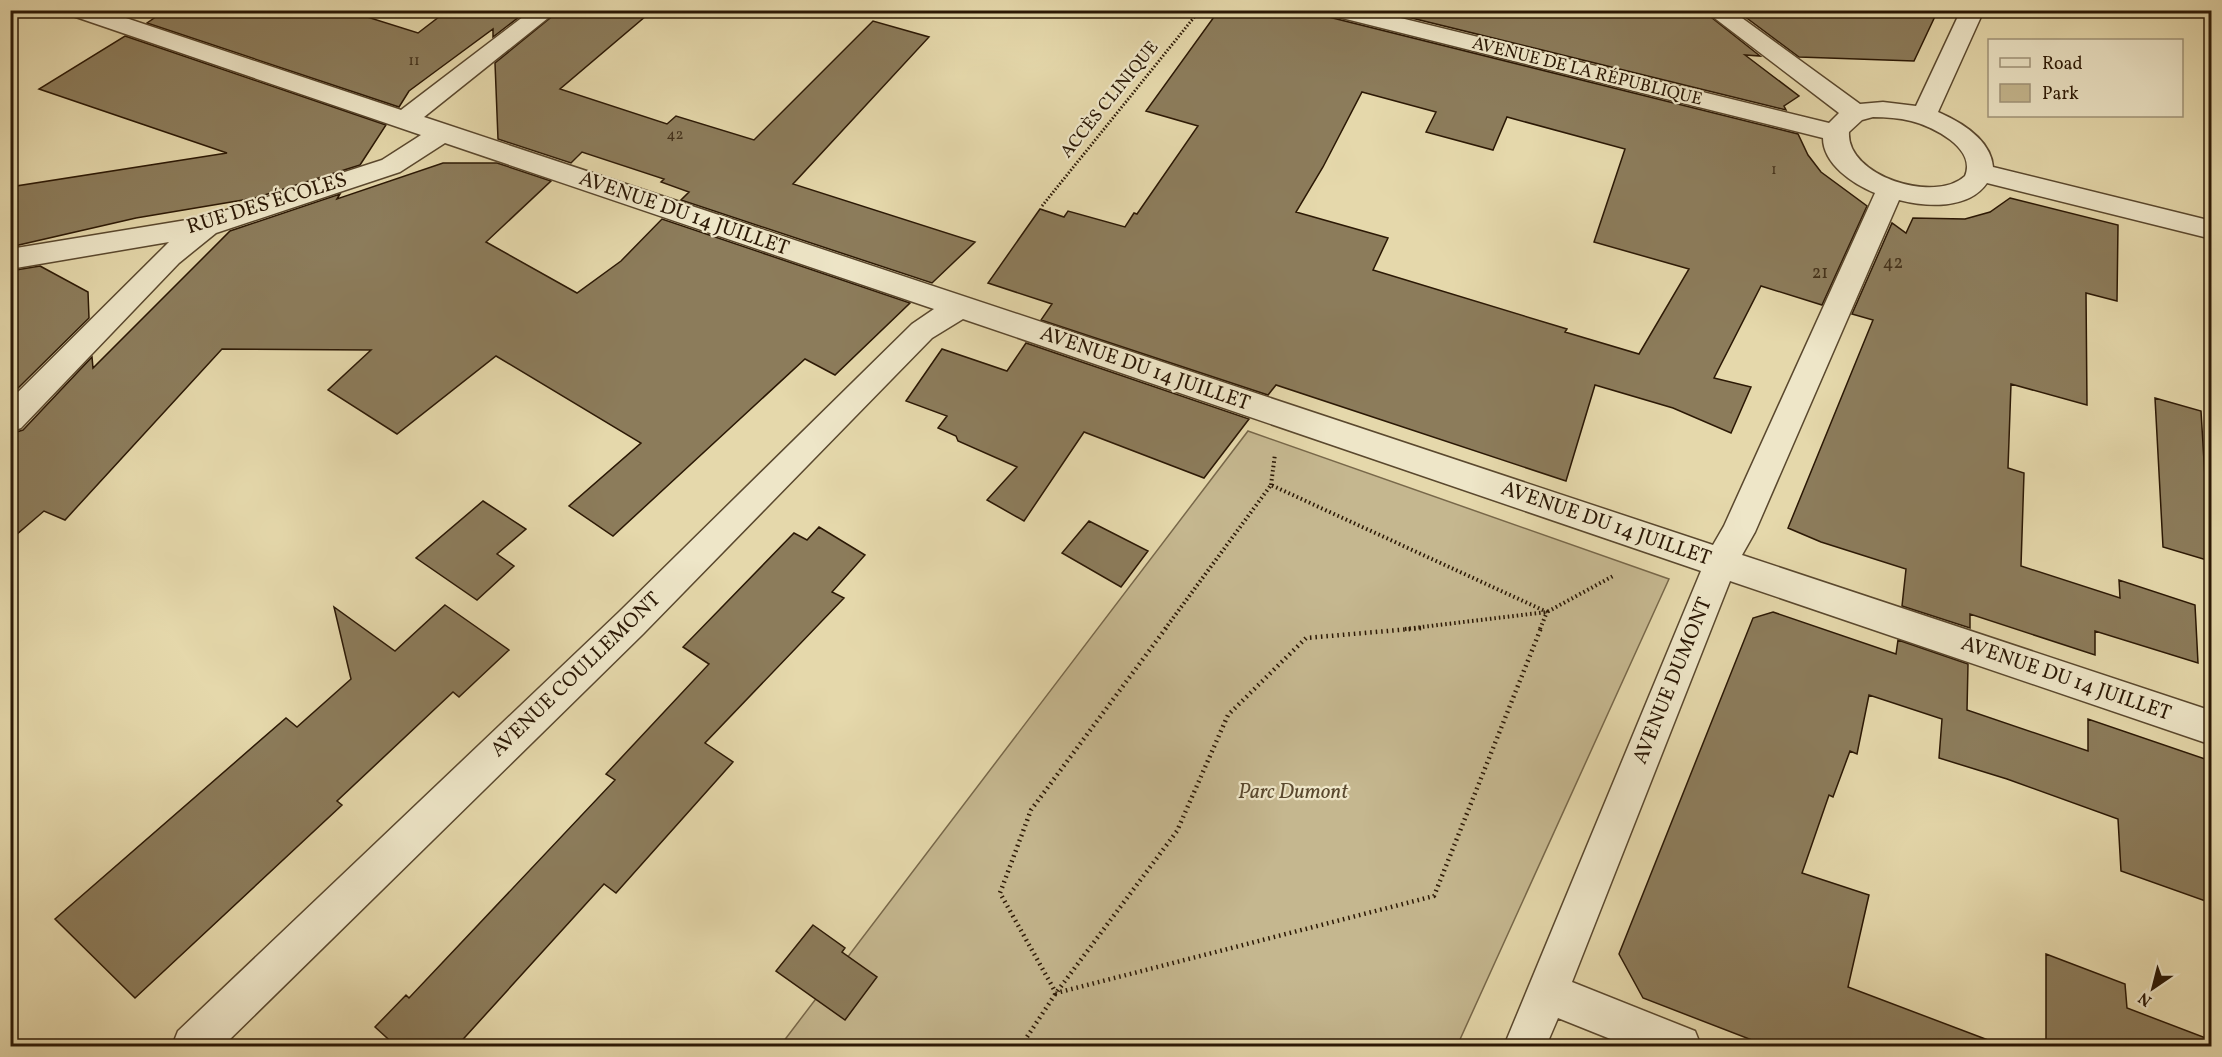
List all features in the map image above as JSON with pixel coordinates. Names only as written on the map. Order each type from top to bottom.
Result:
[{"type":"street","name":"AVENUE DU 14 JUILLET","points":[[78,10],[2211,728]]},
{"type":"street","points":[[404,120],[547,10]]},
{"type":"street","name":"AVENUE DE LA RÉPUBLIQUE","points":[[1338,10],[1835,133]]},
{"type":"street","points":[[1715,10],[1856,113]]},
{"type":"street","points":[[1924,116],[1973,10]]},
{"type":"street","points":[[1888,109],[1924,116],[1952,130],[1973,148],[1980,161],[1981,173],[1974,185],[1960,193],[1939,197],[1890,189],[1854,169],[1842,157],[1836,145],[1835,133],[1846,118],[1856,113],[1888,109]]},
{"type":"street","name":"RUE DES ÉCOLES","points":[[10,259],[208,226],[391,166],[442,133]]},
{"type":"street","points":[[1981,173],[2211,230]]},
{"type":"street","name":"AVENUE DUMONT","points":[[1525,1047],[1721,562],[1738,532],[1890,189]]},
{"type":"street","points":[[10,420],[169,256],[208,226]]},
{"type":"street","name":"AVENUE COULLEMONT","points":[[193,1047],[631,623],[922,332],[960,307]]},
{"type":"street","points":[[1548,993],[1680,1047]]},
{"type":"path","name":"ACCÈS CLINIQUE","points":[[1042,206],[1200,10]]},
{"type":"path","points":[[1056,993],[1000,893],[1030,810],[1271,485],[1547,612]]},
{"type":"path","points":[[1021,1047],[1056,993],[1177,831],[1228,715],[1306,638],[1450,625],[1547,612],[1615,575]]},
{"type":"path","points":[[1056,993],[1434,896],[1547,612]]},
{"type":"green space","name":"Parc Dumont","points":[[1248,431],[1669,579],[1457,1046],[780,1046]]},
{"type":"building","points":[[166,10],[345,10],[418,33],[448,10],[528,10],[493,37],[493,29],[409,91],[399,107],[147,23]]},
{"type":"building","points":[[560,10],[653,10],[560,89],[667,124],[676,116],[754,140],[873,21],[929,37],[793,184],[975,242],[932,283],[681,200],[689,192],[661,182],[664,179],[582,152],[571,163],[498,139],[495,63]]},
{"type":"building","points":[[1219,10],[1325,10],[1329,17],[1798,134],[1808,155],[1821,172],[1867,206],[1822,305],[1761,286],[1714,378],[1751,387],[1731,433],[1673,408],[1595,385],[1566,481],[1276,385],[1268,395],[1041,320],[1052,304],[988,283],[1040,209],[1064,217],[1068,211],[1125,227],[1134,213],[1137,214],[1198,126],[1146,111]],"holes":[[[1362,92],[1436,112],[1426,132],[1493,150],[1507,117],[1625,149],[1594,242],[1689,269],[1639,354],[1565,332],[1567,329],[1373,270],[1388,238],[1296,212],[1323,167]]]},
{"type":"building","points":[[1379,10],[1702,10],[1760,56],[1745,55],[1799,96],[1784,106],[1786,110]]},
{"type":"building","points":[[1736,10],[1938,10],[1914,61],[1799,57]]},
{"type":"building","points":[[125,36],[386,125],[360,165],[255,198],[136,218],[10,247],[10,187],[227,153],[39,89]]},
{"type":"building","points":[[443,163],[497,163],[551,181],[486,242],[577,293],[621,261],[662,219],[910,303],[835,375],[805,359],[613,536],[569,506],[641,443],[496,356],[397,434],[328,390],[371,350],[222,349],[65,520],[44,511],[10,540],[10,434],[23,430],[92,357],[93,368],[230,231],[340,194],[337,199]]},
{"type":"building","points":[[2010,198],[2118,225],[2117,301],[2086,293],[2087,405],[2011,384],[2008,468],[2024,473],[2021,566],[2120,598],[2119,580],[2195,605],[2198,663],[2095,631],[2095,655],[1970,614],[1970,628],[1902,606],[1906,569],[1821,542],[1788,528],[1873,320],[1852,314],[1892,223],[1906,233],[1913,218],[1965,219],[1990,212]]},
{"type":"building","points":[[40,266],[88,292],[89,318],[10,396],[10,271]]},
{"type":"building","points":[[1026,343],[1249,419],[1204,478],[1084,432],[1024,521],[987,500],[1017,467],[958,441],[956,436],[938,428],[947,416],[906,401],[942,349],[1007,371]]},
{"type":"building","points":[[2155,398],[2201,411],[2210,561],[2163,547]]},
{"type":"building","points":[[483,501],[526,529],[497,554],[514,566],[477,600],[416,558]]},
{"type":"building","points":[[1089,521],[1148,551],[1121,587],[1062,553]]},
{"type":"building","points":[[819,527],[865,555],[832,592],[844,598],[705,743],[733,762],[616,893],[604,884],[456,1047],[397,1047],[375,1027],[406,995],[409,998],[615,780],[606,774],[709,664],[683,647],[794,533],[807,540]]},
{"type":"building","points":[[445,605],[509,650],[459,697],[453,692],[337,801],[342,805],[135,998],[55,919],[286,718],[297,727],[351,679],[334,607],[395,651]]},
{"type":"building","points":[[1773,612],[1896,654],[1898,640],[1968,664],[1967,710],[2088,751],[2088,719],[2211,761],[2211,903],[2121,871],[2118,819],[2007,779],[1939,758],[1942,719],[1869,695],[1857,754],[1850,751],[1833,797],[1829,795],[1802,873],[1869,895],[1848,987],[1996,1043],[1995,1047],[1770,1047],[1643,998],[1619,954],[1753,618]]},
{"type":"building","points":[[813,925],[845,948],[842,952],[877,977],[845,1020],[776,971]]},
{"type":"building","points":[[2046,954],[2125,984],[2127,1008],[2211,1040],[2211,1047],[2046,1047]]}]
